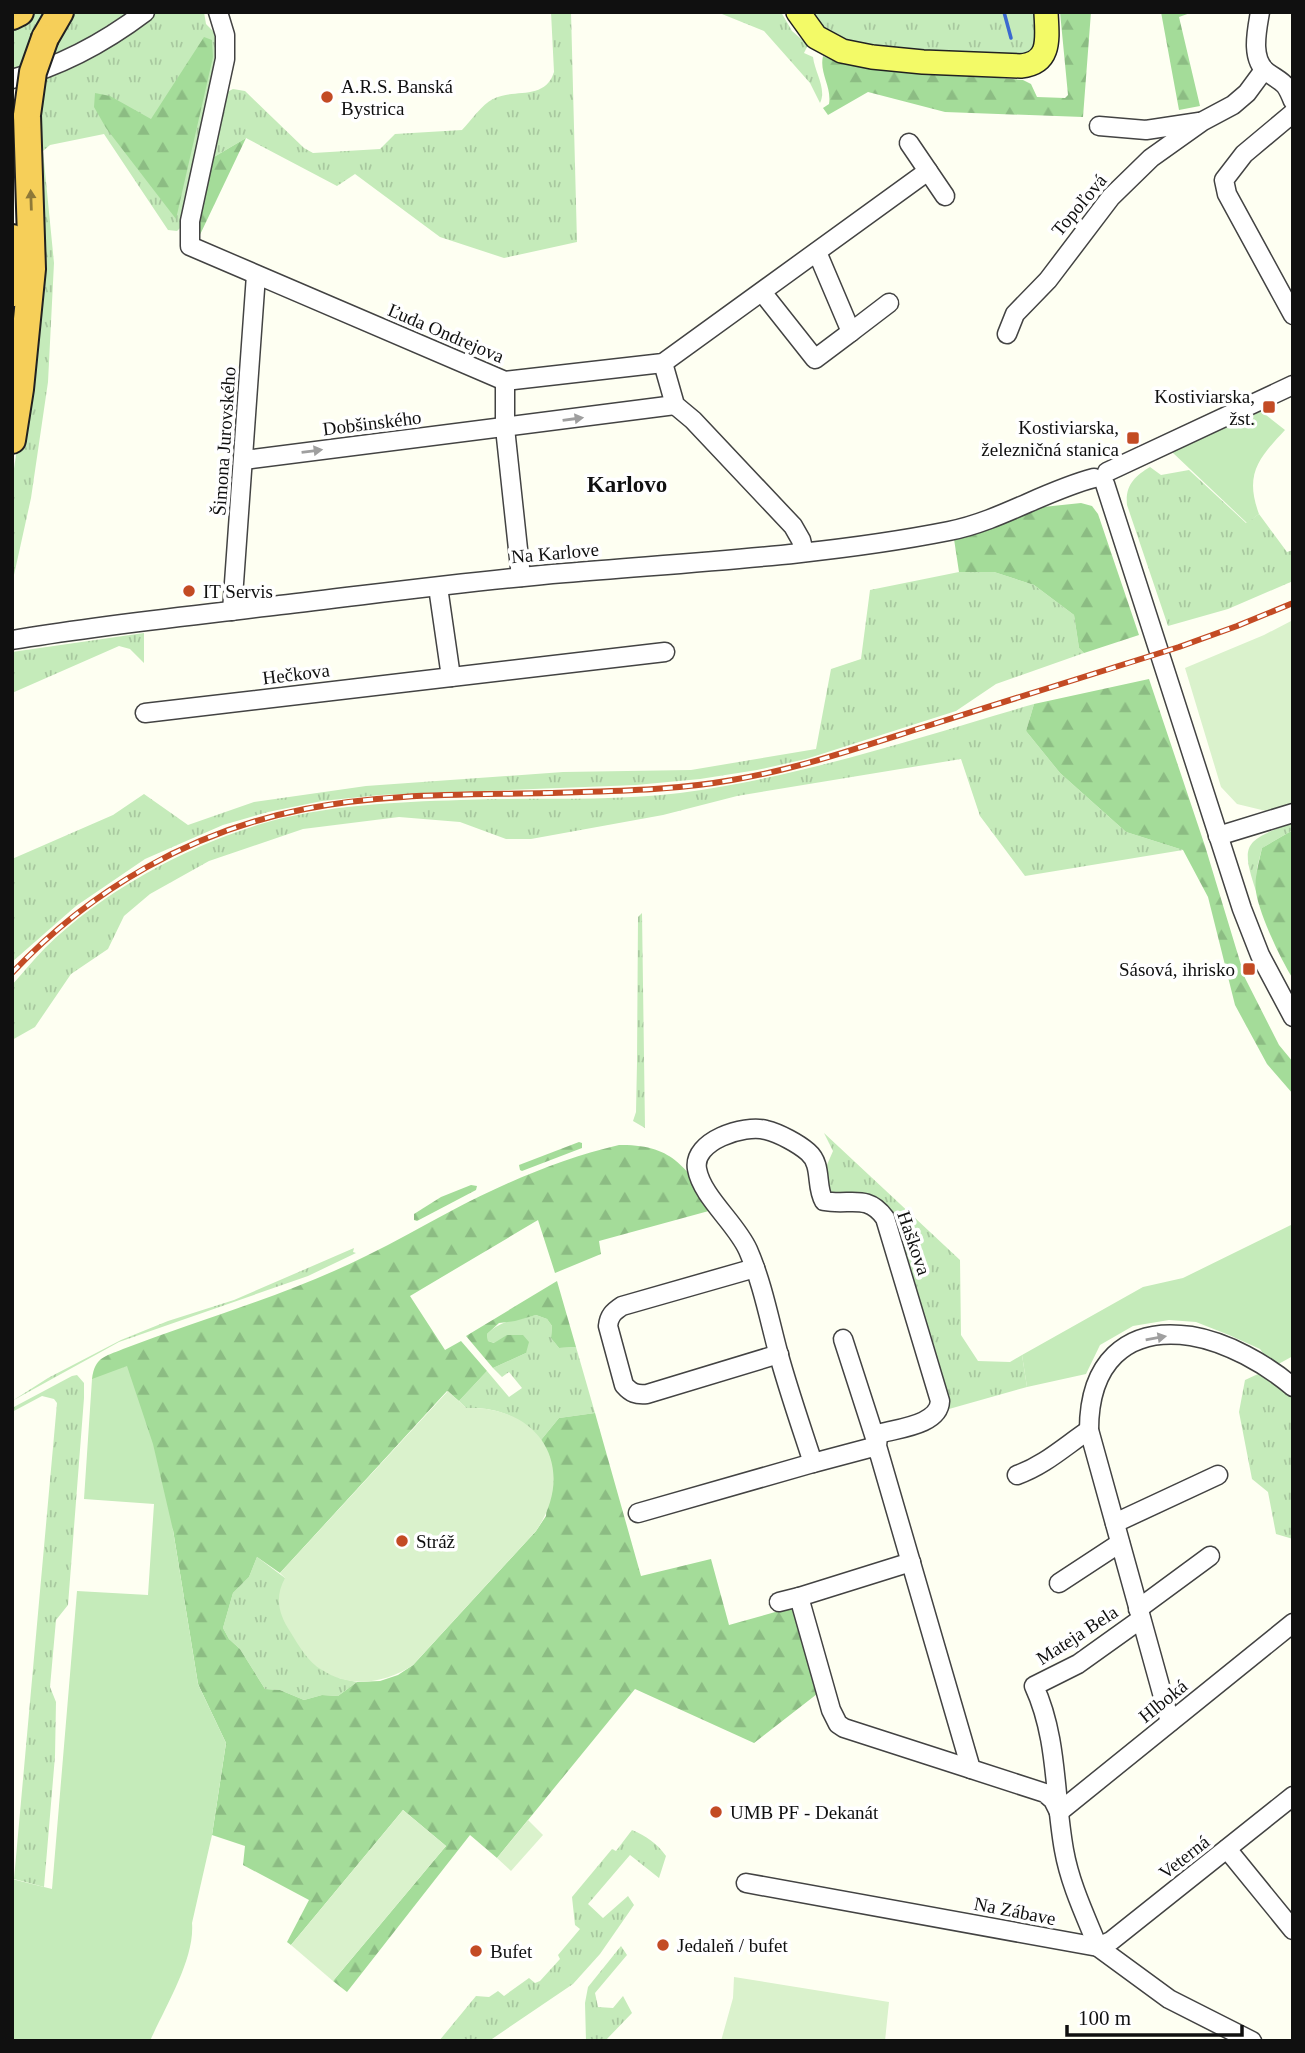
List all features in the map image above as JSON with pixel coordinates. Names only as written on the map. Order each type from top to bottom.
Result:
[{"type":"highway","points":[[12,16],[20,12]]},
{"type":"highway","points":[[12,440],[32,268],[27,115],[33,72],[45,38],[60,12]]},
{"type":"highway","points":[[12,238],[12,348]]},
{"type":"main road","points":[[803,21],[825,42],[842,51],[872,57],[1021,66],[1036,63],[1043,55],[1046,47],[1046,12]]},
{"type":"street","points":[[12,79],[52,67],[99,45],[145,12]]},
{"type":"street","name":"Ľuda Ondrejova","points":[[218,12],[225,35],[225,59],[190,221],[190,246],[505,381],[663,363],[928,170]]},
{"type":"street","points":[[1260,12],[1256,44],[1258,59],[1264,70],[1291,90]]},
{"type":"street","name":"Topoľová","points":[[1007,334],[1015,314],[1048,280],[1111,197],[1151,158],[1203,121],[1233,105],[1247,93],[1264,70]]},
{"type":"street","points":[[1291,311],[1227,194],[1224,180],[1244,154],[1293,113]]},
{"type":"street","name":"Topoľová","points":[[1099,126],[1146,130],[1203,121]]},
{"type":"street","points":[[909,144],[945,196]]},
{"type":"street","points":[[817,252],[851,332]]},
{"type":"street","name":"Šimona Jurovského","points":[[232,611],[256,275]]},
{"type":"street","points":[[762,292],[815,359],[889,303]]},
{"type":"street","points":[[663,363],[675,405],[693,420],[793,526],[804,552]]},
{"type":"street","points":[[505,381],[505,428],[521,577]]},
{"type":"street","name":"Na Karlove","points":[[12,640],[521,577],[804,552],[952,531],[979,523],[1072,484],[1102,478],[1293,385]]},
{"type":"street","name":"Dobšinského","points":[[244,460],[675,405]]},
{"type":"street","points":[[1102,478],[1218,836],[1260,955],[1293,1017]]},
{"type":"street","points":[[438,587],[451,677]]},
{"type":"street","name":"Hečkova","points":[[145,713],[665,652]]},
{"type":"street","points":[[1218,836],[1293,813]]},
{"type":"street","name":"Haškova","points":[[638,1513],[813,1463],[877,1444],[878,1436],[882,1433],[931,1418],[939,1408],[940,1401],[888,1226],[878,1208],[871,1203],[824,1201],[820,1194],[814,1158],[807,1151],[768,1130],[755,1128],[730,1131],[705,1149],[697,1163],[701,1181],[735,1227],[755,1268],[813,1463]]},
{"type":"street","points":[[755,1268],[622,1306],[614,1311],[609,1317],[608,1326],[624,1385],[630,1392],[647,1394],[779,1353]]},
{"type":"street","name":"Mateja Bela","points":[[1170,1722],[1089,1430],[1092,1391],[1100,1372],[1112,1357],[1125,1348],[1155,1337],[1175,1335],[1194,1337],[1231,1349],[1281,1377],[1293,1387]]},
{"type":"street","points":[[844,1339],[971,1769]]},
{"type":"street","points":[[1017,1475],[1045,1463],[1089,1430]]},
{"type":"street","points":[[1115,1523],[1218,1475]]},
{"type":"street","points":[[1059,1583],[1120,1543]]},
{"type":"street","name":"Mateja Bela","points":[[1059,1812],[1048,1721],[1034,1686],[1078,1664],[1210,1556]]},
{"type":"street","points":[[779,1602],[911,1562]]},
{"type":"street","points":[[799,1597],[831,1710],[838,1724],[1045,1793],[1053,1800],[1059,1812],[1070,1876],[1098,1947]]},
{"type":"street","name":"Hlboká","points":[[1059,1812],[1293,1623]]},
{"type":"street","name":"Veterná","points":[[1098,1947],[1111,1941],[1293,1796]]},
{"type":"street","points":[[1227,1849],[1293,1930]]},
{"type":"street","name":"Na Zábave","points":[[746,1883],[1098,1947],[1169,1999],[1252,2041]]},
{"type":"green space","points":[[33,12],[49,12],[26,68],[12,72],[12,26]]},
{"type":"green space","points":[[68,12],[134,12],[83,45],[44,62]]},
{"type":"green space","points":[[155,12],[204,12],[206,24],[219,41],[217,66],[184,224],[177,231],[168,230],[104,134],[50,145],[43,151],[54,263],[48,382],[31,498],[12,584],[12,482],[32,348],[39,79],[100,51]]},
{"type":"green space","points":[[551,12],[571,12],[577,242],[504,258],[440,237],[355,174],[337,186],[246,138],[214,157],[227,92],[233,89],[245,91],[304,148],[313,153],[380,149],[395,134],[462,130],[489,101],[537,90],[550,81],[554,72]]},
{"type":"green space","points":[[717,12],[781,12],[792,31],[808,45],[804,53],[813,57],[822,92],[820,103],[810,83],[764,31]]},
{"type":"green space","points":[[811,12],[1039,12],[1040,35],[1030,53],[1024,56],[878,52],[827,34]]},
{"type":"green space","points":[[1060,12],[1091,12],[1083,117],[945,112],[868,92],[828,115],[823,108],[829,104],[829,92],[823,56],[837,62],[864,67],[1023,80],[1031,84],[1037,97],[1065,98],[1068,95]]},
{"type":"green space","points":[[1161,12],[1193,12],[1179,17],[1200,106],[1179,110]]},
{"type":"green space","points":[[204,37],[212,40],[213,57],[176,219],[106,128],[94,107],[95,93],[110,96],[151,119]]},
{"type":"green space","points":[[246,138],[197,241],[195,236],[206,179],[214,157]]},
{"type":"green space","points":[[1261,411],[1285,430],[1261,458],[1257,467],[1253,488],[1259,514],[1247,523],[1172,452]]},
{"type":"green space","points":[[1150,467],[1161,475],[1189,470],[1246,523],[1259,514],[1287,552],[1293,550],[1293,581],[1228,609],[1168,626],[1127,505],[1132,482]]},
{"type":"green space","points":[[1081,503],[1092,506],[1098,514],[1139,635],[1084,653],[1079,648],[1074,615],[1034,585],[994,572],[959,572],[954,539],[1043,507]]},
{"type":"green space","points":[[959,572],[994,572],[1034,585],[1074,615],[1079,648],[1084,653],[996,684],[956,711],[806,759],[757,770],[636,785],[380,795],[322,801],[268,812],[223,825],[145,859],[76,906],[12,962],[12,859],[113,815],[144,794],[188,825],[254,802],[366,786],[563,772],[691,770],[816,749],[831,669],[861,659],[870,590]]},
{"type":"green space","points":[[1293,620],[1293,803],[1266,811],[1237,804],[1221,787],[1185,668]]},
{"type":"green space","points":[[144,633],[144,663],[130,649],[119,646],[12,693],[12,652]]},
{"type":"green space","points":[[1149,679],[1205,846],[1245,978],[1279,1045],[1293,1062],[1293,1094],[1267,1064],[1235,1005],[1208,897],[1183,850],[1126,832],[1060,773],[1026,731],[1034,704]]},
{"type":"green space","points":[[1034,704],[1026,731],[1060,773],[1126,832],[1183,850],[1025,876],[980,816],[961,759],[737,796],[663,815],[531,839],[506,839],[460,822],[399,817],[303,829],[209,861],[150,894],[124,916],[108,949],[71,974],[35,1027],[12,1040],[12,985],[68,928],[118,890],[146,874],[203,845],[261,824],[310,813],[386,803],[570,799],[680,793],[814,767]]},
{"type":"green space","points":[[1293,822],[1293,830],[1262,848],[1257,868],[1256,891],[1248,862],[1251,845],[1265,834]]},
{"type":"green space","points":[[1293,830],[1293,979],[1266,925],[1256,887],[1262,848]]},
{"type":"green space","points":[[642,913],[645,1128],[633,1121],[636,1112],[638,917]]},
{"type":"green space","points":[[824,1133],[960,1260],[961,1335],[978,1361],[1010,1362],[1022,1355],[1027,1387],[949,1409],[888,1210],[831,1198],[823,1174],[833,1151]]},
{"type":"green space","points":[[582,1143],[582,1148],[520,1170],[519,1165]]},
{"type":"green space","points":[[619,1145],[638,1146],[666,1154],[686,1171],[716,1209],[599,1241],[601,1254],[555,1273],[538,1220],[410,1296],[445,1350],[461,1341],[487,1371],[459,1401],[447,1391],[280,1573],[257,1557],[249,1577],[233,1593],[223,1628],[265,1689],[280,1690],[304,1700],[322,1695],[338,1696],[357,1682],[380,1681],[398,1675],[413,1665],[536,1531],[546,1516],[550,1458],[541,1440],[559,1418],[595,1413],[641,1576],[711,1559],[729,1625],[793,1607],[817,1694],[754,1743],[635,1689],[497,1858],[470,1835],[347,1992],[333,1981],[446,1846],[403,1810],[291,1945],[287,1942],[309,1900],[243,1865],[245,1846],[212,1835],[226,1743],[198,1684],[173,1530],[92,1379],[93,1372],[98,1362],[111,1354],[307,1283],[512,1182],[554,1164]]},
{"type":"green space","points":[[471,1185],[477,1186],[476,1190],[417,1221],[414,1220],[414,1214],[441,1197]]},
{"type":"green space","points":[[1293,1224],[1293,1356],[1273,1367],[1260,1349],[1196,1322],[1169,1320],[1133,1326],[1100,1345],[1086,1374],[1027,1387],[1022,1355],[1143,1287],[1183,1278]]},
{"type":"green space","points":[[354,1248],[353,1252],[356,1253],[308,1276],[119,1342],[12,1401],[48,1378],[121,1340],[168,1321],[234,1300]]},
{"type":"green space","points":[[557,1281],[576,1347],[559,1348],[551,1338],[552,1326],[547,1319],[536,1315],[499,1323],[487,1334],[488,1341],[494,1343],[507,1335],[523,1335],[529,1342],[526,1353],[493,1368],[466,1336]]},
{"type":"green space","points":[[536,1315],[547,1319],[552,1326],[551,1338],[559,1348],[576,1347],[595,1413],[559,1418],[541,1440],[516,1419],[498,1411],[466,1408],[459,1401],[487,1371],[509,1397],[522,1388],[509,1372],[502,1377],[493,1368],[526,1353],[488,1341],[487,1334],[504,1323]]},
{"type":"green space","points":[[127,1366],[153,1444],[173,1530],[198,1684],[226,1743],[212,1835],[192,1923],[189,1952],[178,1983],[150,2041],[12,2041],[12,1879],[52,1889],[77,1591],[148,1595],[154,1504],[84,1499],[92,1379]]},
{"type":"green space","points":[[1264,1374],[1293,1392],[1293,1539],[1276,1534],[1268,1492],[1252,1479],[1239,1412],[1245,1380]]},
{"type":"green space","points":[[77,1375],[84,1383],[84,1398],[68,1605],[56,1620],[50,1687],[56,1702],[55,1756],[44,1887],[14,1879],[57,1403],[54,1399],[42,1396],[12,1412],[12,1408]]},
{"type":"green space","points":[[448,1391],[466,1408],[492,1410],[514,1417],[532,1429],[545,1445],[552,1464],[553,1485],[548,1508],[536,1531],[413,1665],[380,1680],[356,1682],[333,1676],[308,1658],[287,1626],[279,1606],[285,1578],[280,1573]]},
{"type":"green space","points":[[257,1557],[285,1578],[339,1678],[357,1682],[338,1696],[322,1695],[304,1700],[280,1690],[265,1689],[240,1649],[229,1639],[223,1628],[233,1593],[249,1577]]},
{"type":"green space","points":[[403,1810],[446,1846],[333,1981],[291,1945]]},
{"type":"green space","points":[[528,1820],[543,1835],[511,1871],[497,1858]]},
{"type":"green space","points":[[632,1830],[651,1840],[666,1856],[659,1878],[630,1855],[588,1904],[603,1918],[628,1896],[634,1905],[600,1954],[573,1984],[489,2041],[439,2041],[476,1996],[489,1997],[498,1991],[504,1996],[529,1978],[535,1983],[540,1981],[560,1959],[558,1955],[580,1929],[575,1925],[572,1897],[612,1849],[616,1851]]},
{"type":"green space","points":[[621,1946],[627,1955],[595,1993],[598,2007],[613,2008],[623,1996],[632,2013],[605,2041],[586,2041],[585,2003],[588,1987]]},
{"type":"green space","points":[[734,1977],[889,2002],[885,2041],[721,2041],[733,1998]]},
{"type":"waterway","points":[[1004,12],[1011,38]]},
{"type":"railway","points":[[12,973],[75,915],[110,890],[183,848],[263,819],[305,809],[365,800],[640,790],[709,784],[757,775],[853,750],[1179,647],[1293,603]]},
{"type":"place","name":"A.R.S. Banská Bystrica","points":[[327,97]]},
{"type":"place","name":"Kostiviarska, žst.","points":[[1269,407]]},
{"type":"place","name":"Kostiviarska, železničná stanica","points":[[1133,438]]},
{"type":"place","name":"IT Servis","points":[[189,591]]},
{"type":"place","name":"Sásová, ihrisko","points":[[1249,969]]},
{"type":"place","name":"Stráž","points":[[402,1541]]},
{"type":"place","name":"UMB PF - Dekanát","points":[[716,1812]]},
{"type":"place","name":"Jedaleň / bufet","points":[[663,1945]]},
{"type":"place","name":"Bufet","points":[[476,1951]]},
{"type":"district","name":"Karlovo","points":[[627,484]]}]
